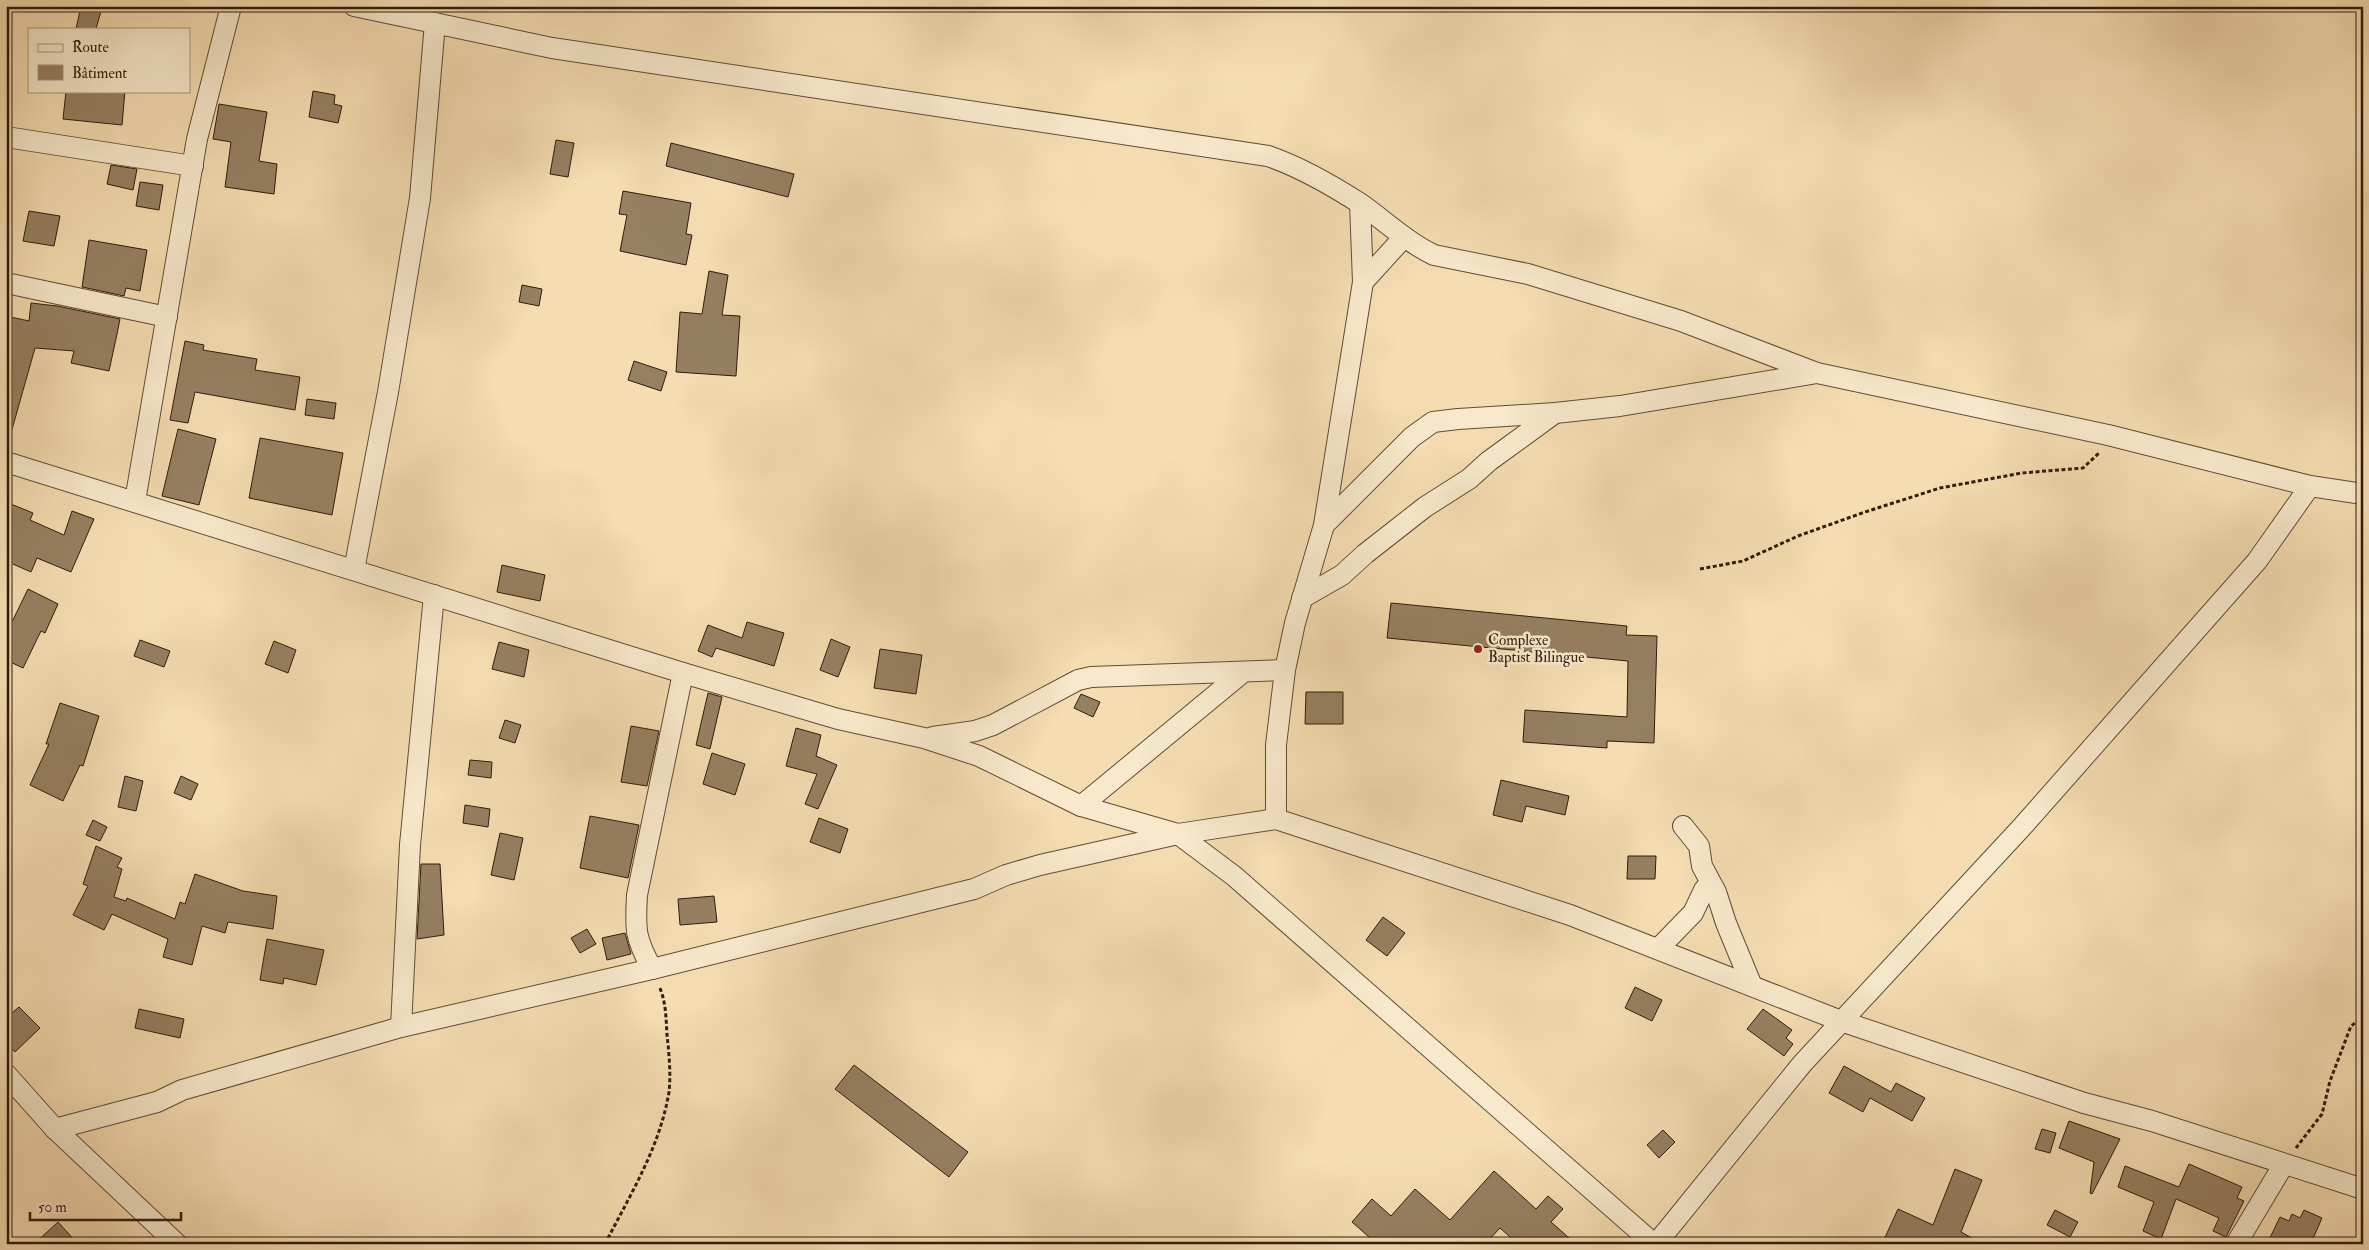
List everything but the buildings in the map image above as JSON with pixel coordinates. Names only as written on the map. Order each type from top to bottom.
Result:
[{"type":"street","points":[[135,501],[193,166],[209,87],[231,6]]},
{"type":"street","points":[[354,6],[552,48],[1268,156],[1286,162],[1360,204],[1404,237],[1434,255],[1528,274],[1681,321],[1817,373],[2116,437],[2310,486],[2363,494]]},
{"type":"street","points":[[354,570],[388,392],[420,198],[435,24]]},
{"type":"street","points":[[6,137],[193,166]]},
{"type":"street","points":[[1276,818],[1276,745],[1285,670],[1302,598],[1324,525],[1363,282],[1360,204]]},
{"type":"street","points":[[1363,282],[1404,237]]},
{"type":"street","points":[[6,283],[167,317]]},
{"type":"street","points":[[1324,525],[1412,437],[1432,422],[1555,414],[1620,406],[1817,373]]},
{"type":"street","points":[[1302,598],[1342,575],[1365,554],[1425,507],[1469,479],[1489,461],[1555,414]]},
{"type":"street","points":[[6,462],[684,673],[838,719],[924,738],[1000,764],[1080,806],[1178,834],[1234,876],[1655,1244],[1802,1064],[2021,828],[2257,562],[2310,486]]},
{"type":"street","points":[[401,1027],[410,845],[434,595]]},
{"type":"street","points":[[924,738],[976,731],[993,725],[1078,680],[1092,677],[1285,670]]},
{"type":"street","points":[[652,970],[638,942],[636,919],[637,895],[684,673]]},
{"type":"street","points":[[1080,806],[1242,673]]},
{"type":"street","points":[[55,1129],[157,1102],[182,1090],[401,1027],[652,970],[974,889],[1006,875],[1040,865],[1178,834],[1276,818],[1570,915],[1842,1021],[2084,1103],[2152,1121],[2363,1189]]},
{"type":"street","points":[[1682,826],[1699,846],[1702,866],[1716,892],[1726,923],[1752,986]]},
{"type":"street","points":[[1658,950],[1693,913],[1704,890],[1710,883]]},
{"type":"street","points":[[6,1074],[55,1129],[177,1244]]},
{"type":"street","points":[[2232,1243],[2284,1164]]},
{"type":"path","points":[[1700,568],[1742,561],[1798,536],[1940,488],[2022,473],[2083,468],[2116,437]]},
{"type":"path","points":[[605,1244],[649,1158],[660,1129],[669,1091],[669,1050],[664,997],[652,970]]},
{"type":"path","points":[[2284,1164],[2322,1114],[2330,1081],[2351,1026],[2363,1017]]},
{"type":"place","name":"Complexe Baptist Bilingue","points":[[1478,649]]}]
